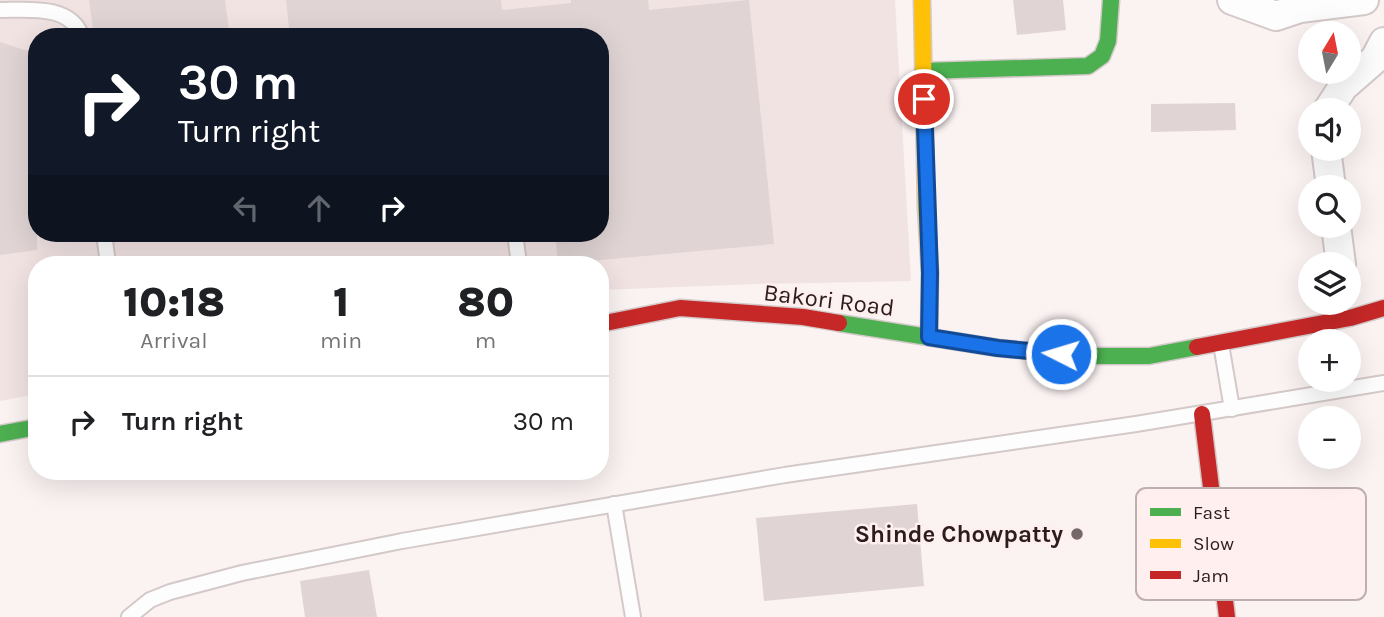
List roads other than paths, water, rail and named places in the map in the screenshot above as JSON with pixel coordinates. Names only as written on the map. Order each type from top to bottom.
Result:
[{"type":"street","points":[[922,0],[930,273],[929,337]]},
{"type":"street","points":[[923,71],[1088,66],[1102,56],[1108,41],[1111,0]]},
{"type":"street","points":[[1232,0],[1275,8],[1300,8],[1364,0]]},
{"type":"street","points":[[1336,98],[1343,87],[1375,60],[1384,42]]},
{"type":"street","name":"Bakori Road","points":[[609,322],[680,308],[803,317],[998,348],[1082,356],[1149,356],[1220,342],[1329,315]]},
{"type":"street","name":"Bakori Road","points":[[1361,309],[1384,308]]},
{"type":"street","points":[[1202,414],[1211,488]]},
{"type":"street","points":[[0,434],[28,429]]},
{"type":"lane","points":[[0,10],[46,10],[67,18],[77,28]]},
{"type":"lane","points":[[1220,342],[1232,409]]},
{"type":"lane","points":[[129,617],[150,600],[170,592],[242,573],[402,541],[785,475],[1202,414],[1384,383]]},
{"type":"lane","points":[[614,504],[633,617]]},
{"type":"place","name":"Shinde Chowpatty","points":[[1077,534]]}]
